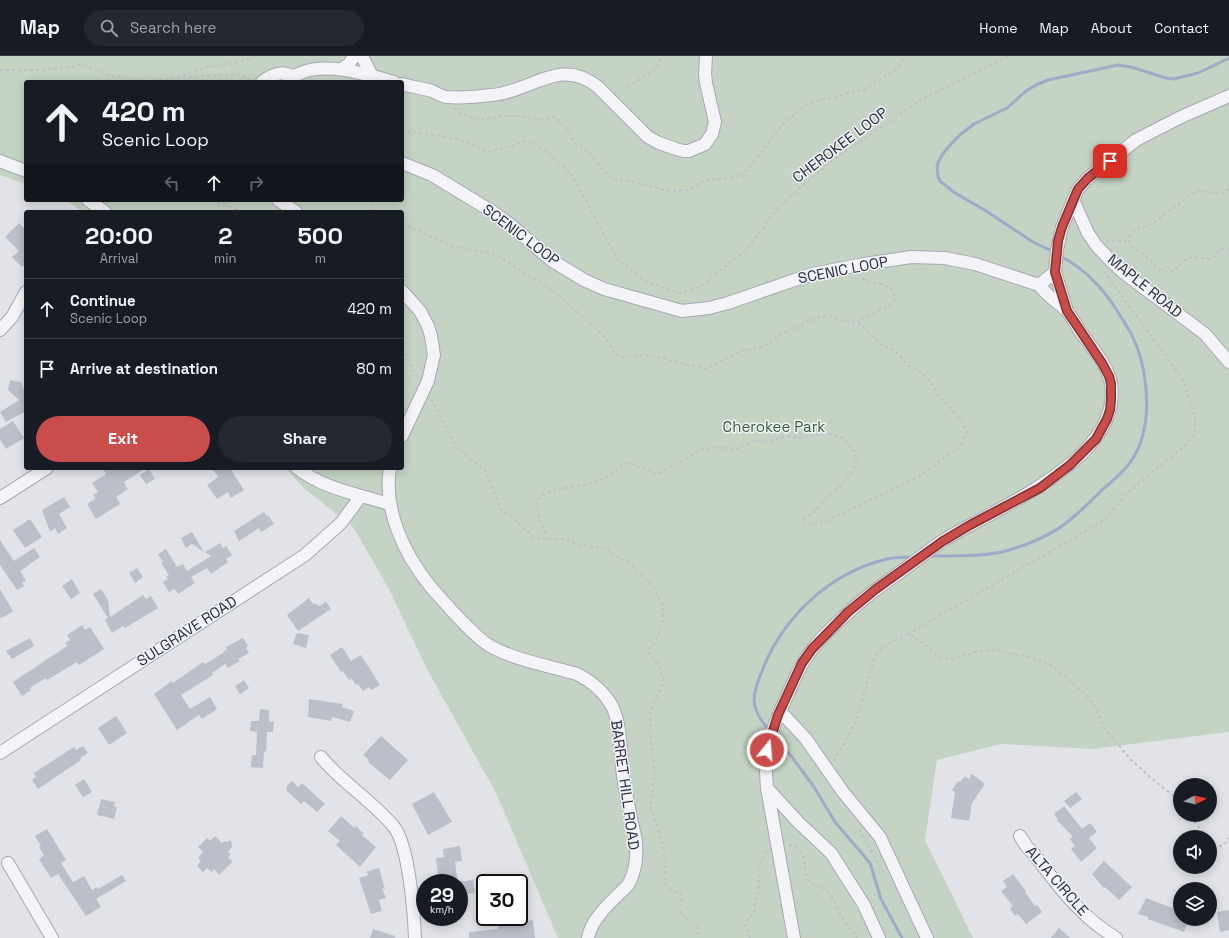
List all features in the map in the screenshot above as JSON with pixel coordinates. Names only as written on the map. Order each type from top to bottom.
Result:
[{"type":"street","points":[[342,69],[349,64],[354,56]]},
{"type":"street","points":[[362,56],[372,76]]},
{"type":"street","points":[[404,84],[432,91],[444,97],[466,97],[494,95],[562,74],[578,75],[598,87],[648,137],[659,143],[684,152],[705,144],[714,128],[714,117],[705,74],[706,56]]},
{"type":"street","points":[[264,80],[282,72],[288,73],[290,79],[303,70],[315,67],[342,69],[387,80]]},
{"type":"street","points":[[1067,311],[1055,272],[1058,241],[1062,227],[1078,189],[1088,178],[1136,140],[1183,116],[1229,96]]},
{"type":"street","points":[[0,161],[24,170]]},
{"type":"street","name":"SCENIC LOOP","points":[[404,164],[432,175],[493,212],[512,226],[551,260],[584,280],[604,289],[682,311],[698,310],[715,306],[799,277],[858,265],[911,257],[945,258],[975,264],[1039,285]]},
{"type":"street","name":"MAPLE ROAD","points":[[1073,200],[1088,233],[1096,245],[1110,260],[1124,273],[1205,334],[1229,362]]},
{"type":"street","points":[[91,202],[101,210]]},
{"type":"street","points":[[281,202],[293,210]]},
{"type":"street","points":[[794,938],[767,788],[766,763],[767,750],[779,713],[802,663],[812,649],[848,612],[903,570],[943,541],[1040,488],[1070,465],[1096,439],[1107,419],[1111,400],[1111,384],[1109,376],[1067,311],[1045,293],[1039,285],[1055,272]]},
{"type":"street","points":[[404,293],[420,311],[431,336],[433,346],[433,365],[428,381],[404,432]]},
{"type":"street","points":[[0,330],[12,318],[24,296]]},
{"type":"street","points":[[0,498],[44,470]]},
{"type":"street","points":[[300,470],[307,476],[329,487],[389,504]]},
{"type":"street","name":"BARRET HILL ROAD","points":[[390,470],[389,504],[402,540],[414,563],[430,586],[473,633],[491,646],[509,655],[577,674],[586,678],[594,684],[612,706],[618,723],[623,775],[636,843],[636,856],[631,879],[595,920],[588,938]]},
{"type":"street","name":"SULGRAVE ROAD","points":[[0,753],[305,555],[341,523],[361,496]]},
{"type":"street","points":[[779,713],[806,739],[834,779],[880,837],[928,938]]},
{"type":"street","points":[[321,757],[331,769],[386,818],[399,836],[406,858],[415,938]]},
{"type":"street","points":[[767,788],[798,822],[831,853],[864,905],[879,938]]},
{"type":"street","name":"ALTA CIRCLE","points":[[1020,836],[1027,847],[1082,913],[1116,938]]},
{"type":"street","points":[[8,863],[52,938]]},
{"type":"path","points":[[164,80],[209,67],[236,63],[259,56]]},
{"type":"path","points":[[628,88],[637,80],[651,74],[660,63],[661,56]]},
{"type":"path","points":[[452,107],[457,112],[477,120],[503,116],[517,116],[544,120],[554,117],[567,128],[574,142],[591,153],[598,164],[611,177],[664,190],[679,191],[691,189],[705,180],[743,176],[782,124],[808,103],[863,90],[895,70],[907,56]]},
{"type":"path","name":"CHEROKEE LOOP","points":[[404,130],[458,139],[488,152],[524,141],[537,144],[571,174],[616,256],[646,282],[679,293],[700,287],[748,248],[779,206],[833,160],[924,98],[1010,56]]},
{"type":"path","points":[[0,70],[48,70],[80,65],[112,76],[141,80]]},
{"type":"path","points":[[157,80],[238,74],[252,80]]},
{"type":"path","points":[[1229,189],[1222,194],[1198,190],[1155,222],[1133,231],[1130,235],[1129,241],[1133,248],[1143,254],[1163,271],[1168,272],[1176,269],[1183,261],[1190,258],[1212,258],[1216,256],[1219,250],[1229,249]]},
{"type":"path","points":[[215,202],[221,206],[238,210]]},
{"type":"path","points":[[368,202],[377,210]]},
{"type":"path","points":[[404,224],[450,246],[497,255],[556,293],[605,337],[614,353],[622,357],[653,356],[706,368],[741,351],[758,348],[770,343],[782,333],[793,330],[806,322],[820,317],[830,316],[845,321],[858,322],[880,344],[894,350],[909,366],[916,369],[928,379],[962,420],[967,432],[960,448],[918,477],[828,520],[806,525],[803,520],[816,510],[831,493],[842,485],[853,470],[856,460],[854,451],[843,438],[825,433],[800,438],[786,436],[768,442],[757,440],[737,449],[715,447],[709,448],[658,474],[627,463],[612,474],[589,484],[564,487],[545,494],[540,498],[537,503],[539,518],[547,539]]},
{"type":"path","points":[[1096,245],[1108,239],[1129,241]]},
{"type":"path","points":[[858,265],[862,278],[888,287],[892,291],[894,302],[886,308],[864,317],[858,322]]},
{"type":"path","points":[[834,779],[834,760],[854,723],[877,652],[1103,521],[1129,492],[1180,450],[1195,435],[1196,417],[1184,380],[1100,266]]},
{"type":"path","points":[[404,352],[443,420],[457,448],[486,472],[491,482],[497,504],[501,510],[514,519],[532,536],[540,539],[564,539],[577,544],[608,549],[619,559],[627,561],[647,580],[658,595],[663,606],[663,620],[658,636],[648,651],[660,668],[663,680],[650,714],[650,732],[655,775],[650,802],[663,845],[666,885],[670,890],[680,892],[682,900],[680,913],[686,919],[695,924],[698,929],[698,938]]},
{"type":"path","points":[[908,634],[922,642],[937,655],[944,658],[952,659],[978,651],[995,650],[1030,657],[1050,665],[1089,698],[1095,707],[1105,729],[1131,760],[1173,795]]},
{"type":"path","points":[[1217,847],[1223,846],[1229,838]]},
{"type":"path","points":[[750,938],[745,926],[746,921],[754,912],[759,889],[760,865],[768,845],[776,843],[790,845],[799,849],[804,856],[805,870],[808,881],[812,885],[818,886],[830,895],[834,900],[844,922],[857,938]]},
{"type":"green space","name":"Cherokee Park","points":[[0,56],[1229,56],[1229,732],[1093,749],[1001,744],[937,760],[925,840],[973,938],[558,938],[496,793],[427,669],[388,587],[353,527],[305,489],[287,470],[404,470],[404,210],[80,210],[68,202],[404,202],[404,80],[24,80],[24,183],[0,175]]},
{"type":"building","points":[[19,223],[24,228],[24,265],[22,267],[12,257],[19,251],[5,237]]},
{"type":"building","points":[[10,380],[21,382],[24,390],[24,412],[6,422],[0,412],[19,400],[8,390]]},
{"type":"building","points":[[13,421],[24,438],[6,449],[0,440],[0,429]]},
{"type":"building","points":[[103,470],[143,470],[124,482],[128,489],[116,497],[120,504],[96,519],[87,504],[96,498],[93,495],[98,492],[92,483],[106,474]]},
{"type":"building","points":[[150,470],[155,479],[146,484],[140,475]]},
{"type":"building","points":[[213,470],[231,470],[244,490],[231,498],[228,492],[217,499],[207,485],[218,477]]},
{"type":"building","points":[[64,497],[70,507],[59,514],[67,528],[58,534],[55,528],[50,532],[42,510]]},
{"type":"building","points":[[264,512],[274,524],[261,532],[259,528],[239,541],[234,531]]},
{"type":"building","points":[[30,519],[42,537],[25,548],[13,530]]},
{"type":"building","points":[[192,532],[204,552],[192,544],[186,548],[181,538]]},
{"type":"building","points":[[0,540],[14,561],[34,548],[40,557],[20,571],[26,580],[22,583],[24,586],[17,590],[0,565]]},
{"type":"building","points":[[220,543],[223,548],[226,546],[232,555],[226,559],[228,562],[211,574],[207,568],[191,577],[195,583],[178,594],[174,589],[169,592],[163,582],[168,579],[166,577],[169,575],[161,563],[163,562],[158,554],[166,549],[177,567],[183,564],[187,571],[211,556],[205,552]]},
{"type":"building","points":[[137,568],[143,577],[135,583],[129,573]]},
{"type":"building","points":[[72,579],[80,593],[71,599],[62,586]]},
{"type":"building","points":[[0,589],[13,611],[0,618]]},
{"type":"building","points":[[101,589],[108,600],[110,617],[143,595],[146,599],[151,596],[158,608],[125,628],[123,626],[112,633],[105,620],[108,618],[93,594]]},
{"type":"building","points":[[309,598],[313,604],[319,606],[326,602],[331,609],[298,631],[287,615]]},
{"type":"building","points":[[82,625],[85,630],[90,627],[104,649],[79,665],[77,662],[47,680],[46,678],[30,688],[31,690],[22,696],[13,682],[67,646],[65,643],[70,640],[67,635]]},
{"type":"building","points":[[297,633],[309,635],[306,648],[293,644]]},
{"type":"building","points":[[30,638],[34,646],[12,659],[6,651]]},
{"type":"building","points":[[243,638],[248,646],[246,648],[249,653],[238,659],[240,661],[228,668],[225,664],[212,673],[213,675],[181,695],[190,709],[210,697],[217,709],[202,719],[199,715],[177,730],[154,694],[203,662],[205,664],[223,653],[227,649],[226,647]]},
{"type":"building","points":[[342,647],[351,661],[361,655],[380,685],[371,690],[369,687],[363,691],[352,679],[349,680],[343,671],[341,672],[330,655]]},
{"type":"building","points":[[244,680],[249,688],[240,694],[235,686]]},
{"type":"building","points":[[309,699],[343,704],[342,707],[354,711],[350,722],[332,717],[331,721],[308,717]]},
{"type":"building","points":[[260,709],[269,710],[269,721],[274,722],[273,732],[267,732],[266,752],[264,751],[263,768],[251,767],[252,755],[256,755],[257,732],[250,731],[251,721],[259,721]]},
{"type":"building","points":[[116,716],[127,733],[109,745],[98,728]]},
{"type":"building","points":[[381,736],[408,760],[390,780],[368,762],[369,760],[363,755]]},
{"type":"building","points":[[83,746],[88,753],[80,758],[81,760],[38,789],[32,780],[36,777],[34,773],[74,747],[76,750]]},
{"type":"building","points":[[972,774],[985,784],[972,803],[969,821],[951,818],[955,792],[952,790],[958,781],[960,782],[965,776],[969,779]]},
{"type":"building","points":[[84,779],[92,792],[83,797],[75,785]]},
{"type":"building","points":[[292,781],[298,787],[302,783],[325,804],[317,812],[304,801],[301,804],[286,790],[286,787]]},
{"type":"building","points":[[434,792],[452,822],[428,835],[412,804]]},
{"type":"building","points":[[1076,792],[1082,799],[1070,808],[1064,801]]},
{"type":"building","points":[[101,799],[115,802],[114,807],[117,807],[114,819],[97,815]]},
{"type":"building","points":[[1064,806],[1082,829],[1090,823],[1097,832],[1089,838],[1097,848],[1081,862],[1071,849],[1075,846],[1070,839],[1073,837],[1057,820],[1058,819],[1054,814]]},
{"type":"building","points":[[341,816],[354,828],[356,826],[364,834],[362,835],[376,847],[360,867],[336,845],[340,841],[328,831]]},
{"type":"building","points":[[47,829],[66,860],[61,863],[73,882],[84,876],[92,890],[97,887],[98,889],[122,875],[126,881],[96,899],[101,907],[86,916],[58,874],[51,878],[39,859],[44,855],[35,836]]},
{"type":"building","points":[[215,836],[222,843],[231,840],[232,847],[228,852],[231,854],[228,858],[233,861],[219,875],[214,869],[212,872],[207,868],[203,872],[197,866],[201,861],[198,858],[203,852],[198,847],[207,838],[210,841]]},
{"type":"building","points":[[460,846],[462,861],[455,862],[457,874],[438,874],[436,858],[444,857],[443,849]]},
{"type":"building","points":[[1104,861],[1132,887],[1119,900],[1105,887],[1104,888],[1092,874]]},
{"type":"building","points":[[379,868],[385,889],[382,888],[386,898],[379,900],[382,911],[371,914],[359,878],[369,875],[366,872]]},
{"type":"building","points":[[1013,874],[1035,906],[1037,905],[1042,912],[1026,924],[1018,914],[1015,916],[1010,909],[1013,906],[1001,891],[1007,887],[1003,881]]},
{"type":"building","points":[[473,880],[475,893],[468,894],[468,881]]},
{"type":"building","points":[[1146,898],[1173,908],[1173,926],[1186,926],[1184,932],[1138,914]]},
{"type":"building","points":[[1229,910],[1229,930],[1220,932],[1217,912]]},
{"type":"building","points":[[533,920],[535,938],[469,938],[469,932],[498,929],[498,926],[528,926],[528,921]]},
{"type":"building","points":[[1059,928],[1070,938],[1051,938]]},
{"type":"building","points":[[373,929],[395,936],[395,938],[370,938]]},
{"type":"waterway","points":[[1054,252],[1033,242],[983,209],[955,193],[940,181],[938,177],[937,165],[942,155],[950,145],[974,124],[1007,108],[1026,91],[1048,80],[1118,65],[1131,67],[1174,79],[1198,73],[1229,58]]},
{"type":"waterway","points":[[928,556],[971,556],[1003,552],[1020,547],[1043,537],[1058,529],[1083,509],[1124,470],[1137,451],[1144,430],[1147,399],[1143,367],[1133,338],[1113,304],[1098,285],[1081,269],[1060,256]]},
{"type":"waterway","points":[[769,730],[757,713],[754,699],[755,692],[764,666],[773,647],[798,613],[813,598],[848,574],[867,565],[887,559],[897,557],[914,557]]},
{"type":"waterway","points":[[774,736],[792,757],[814,787],[835,822],[870,863],[881,899],[902,938]]},
{"type":"route","points":[[767,750],[778,715],[802,663],[812,649],[848,612],[876,589],[943,541],[1040,488],[1070,465],[1096,439],[1107,419],[1110,410],[1112,390],[1111,384],[1109,376],[1102,363],[1067,311],[1055,272],[1058,241],[1062,227],[1078,189],[1088,178],[1110,161]]}]
